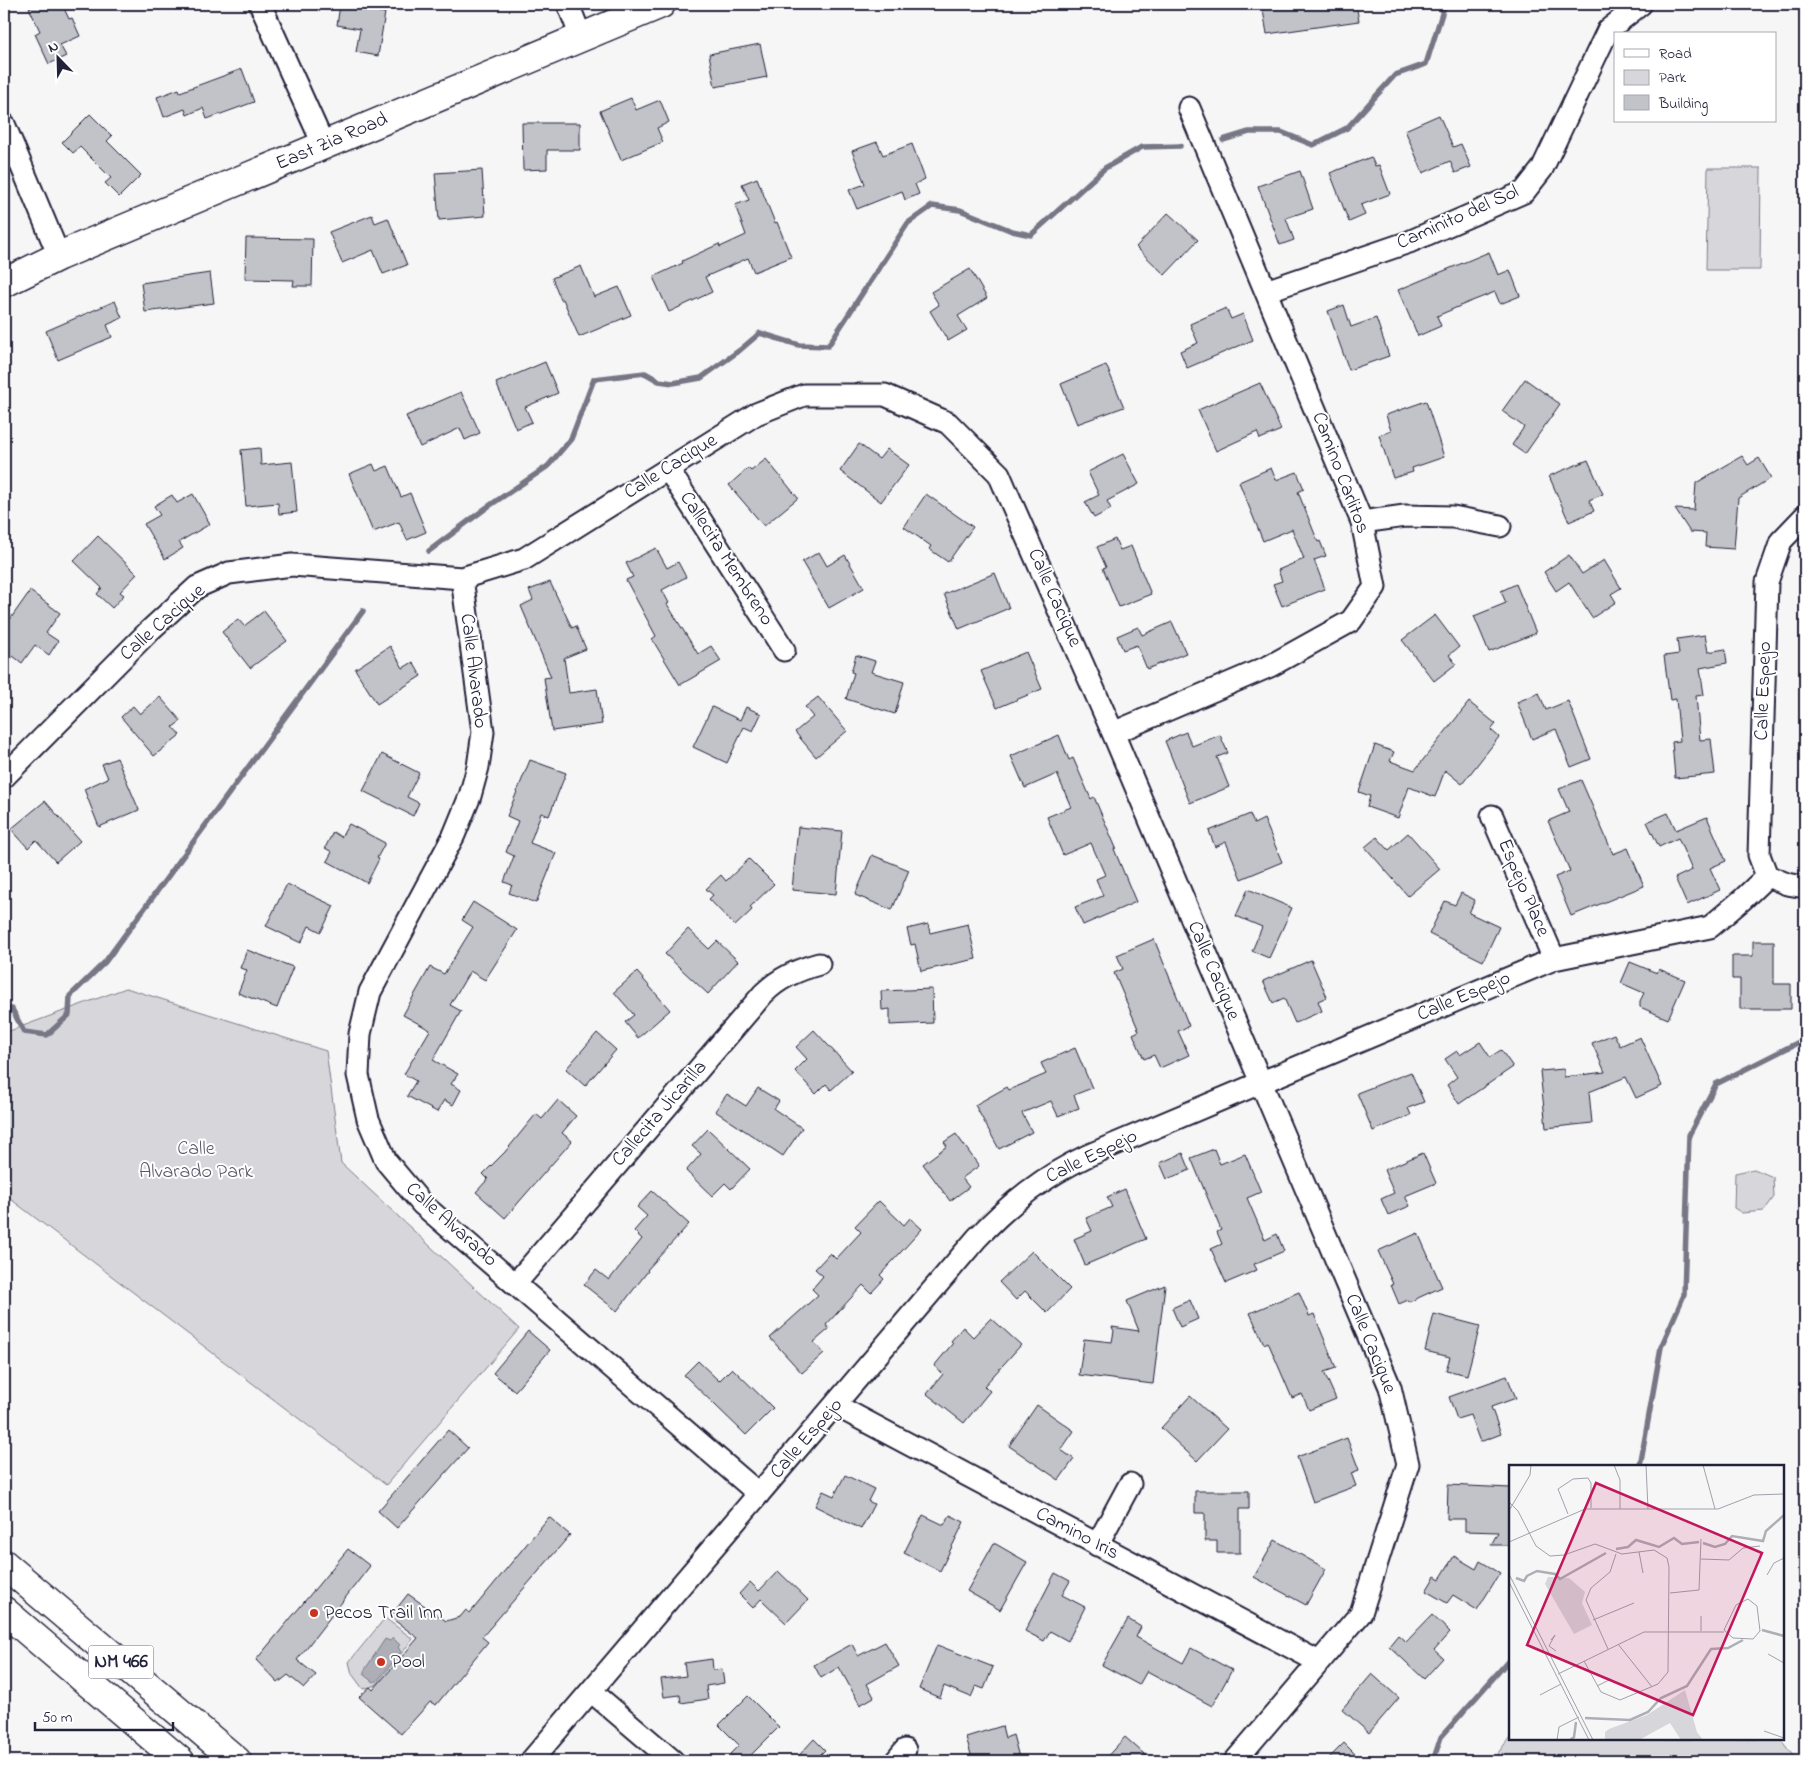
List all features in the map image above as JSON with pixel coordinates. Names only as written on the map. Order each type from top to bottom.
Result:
[{"type":"street","points":[[260,4],[324,146]]},
{"type":"street","points":[[568,4],[581,37]]},
{"type":"street","name":"East Zia Road","points":[[4,283],[58,256],[661,4]]},
{"type":"street","name":"Caminito del Sol","points":[[1266,291],[1409,242],[1524,192],[1542,169],[1608,30],[1641,4]]},
{"type":"street","name":"Camino Carlitos","points":[[1113,733],[1270,666],[1350,621],[1375,587],[1362,522],[1189,108]]},
{"type":"street","points":[[4,124],[58,256]]},
{"type":"street","name":"Calle Cacique","points":[[4,777],[148,632],[197,587],[230,573],[292,565],[462,578],[524,559],[756,414],[804,395],[885,395],[948,423],[999,474],[1113,733],[1390,1387],[1408,1464],[1362,1613],[1235,1761]]},
{"type":"street","name":"Callecita Membreno","points":[[668,469],[784,650]]},
{"type":"street","points":[[1362,522],[1405,516],[1453,517],[1500,526]]},
{"type":"street","name":"Calle Espejo","points":[[531,1761],[978,1238],[1008,1207],[1045,1178],[1087,1156],[1554,959],[1710,927],[1767,876],[1759,855],[1767,582],[1781,541],[1805,516]]},
{"type":"street","name":"Calle Alvarado","points":[[462,578],[482,732],[478,767],[470,796],[454,836],[370,992],[360,1034],[358,1074],[368,1119],[386,1161],[422,1204],[760,1494]]},
{"type":"street","name":"Espejo Place","points":[[1492,816],[1554,959]]},
{"type":"street","points":[[1767,876],[1787,884],[1805,887]]},
{"type":"street","name":"Callecita Jicarilla","points":[[516,1283],[763,994],[782,978],[819,964]]},
{"type":"street","name":"Camino Iris","points":[[835,1405],[1319,1662]]},
{"type":"street","points":[[1097,1545],[1130,1484]]},
{"type":"street","name":"NM 466","points":[[4,1564],[237,1761]]},
{"type":"street","name":"NM 466","points":[[4,1611],[180,1761]]},
{"type":"street","points":[[591,1691],[673,1761]]},
{"type":"green space","points":[[1708,168],[1761,168],[1760,270],[1706,270]]},
{"type":"green space","name":"Calle Alvarado Park","points":[[126,988],[326,1051],[341,1163],[519,1329],[386,1485],[4,1194],[4,1033]]},
{"type":"green space","points":[[1754,1169],[1773,1177],[1774,1197],[1764,1211],[1742,1213],[1734,1208],[1735,1173]]},
{"type":"green space","points":[[385,1618],[413,1639],[376,1685],[363,1689],[352,1674],[349,1662]]},
{"type":"green space","points":[[1509,1738],[1509,1740],[1782,1740],[1798,1761],[1492,1761]]},
{"type":"shaded area","name":"Pool","points":[[393,1638],[400,1645],[398,1647],[401,1652],[377,1681],[373,1682],[364,1675],[364,1671],[385,1639],[390,1641]]},
{"type":"building","points":[[37,4],[62,4],[69,19],[72,18],[80,36],[60,45],[66,56],[49,64],[35,34],[40,31],[29,8]]},
{"type":"building","points":[[1262,4],[1356,4],[1359,21],[1267,34]]},
{"type":"building","points":[[340,5],[385,13],[378,56],[356,52],[360,29],[337,25]]},
{"type":"building","points":[[760,44],[767,77],[715,87],[709,54]]},
{"type":"building","points":[[242,69],[254,102],[207,119],[203,108],[187,115],[185,109],[164,117],[157,97],[179,89],[180,92]]},
{"type":"building","points":[[631,98],[636,110],[660,100],[669,122],[657,128],[663,142],[621,160],[600,111]]},
{"type":"building","points":[[90,114],[112,136],[107,141],[141,175],[119,197],[105,183],[111,178],[80,147],[73,153],[62,142]]},
{"type":"building","points":[[1439,115],[1453,147],[1461,144],[1471,167],[1455,173],[1450,161],[1423,173],[1405,130]]},
{"type":"building","points":[[522,123],[580,123],[580,150],[547,150],[547,169],[523,170]]},
{"type":"building","points":[[877,142],[883,155],[912,144],[925,179],[915,184],[919,194],[905,200],[902,191],[857,209],[849,190],[865,184],[852,151]]},
{"type":"building","points":[[1371,157],[1375,166],[1379,165],[1390,194],[1361,205],[1365,215],[1349,222],[1330,173]]},
{"type":"building","points":[[482,170],[485,216],[439,220],[435,173]]},
{"type":"building","points":[[1300,171],[1313,209],[1286,218],[1294,240],[1280,245],[1258,186]]},
{"type":"building","points":[[757,178],[791,257],[754,272],[748,258],[705,277],[712,292],[669,312],[653,277],[719,244],[720,247],[746,235],[735,205],[749,200],[742,184]]},
{"type":"building","points":[[1168,213],[1198,240],[1165,275],[1136,247]]},
{"type":"building","points":[[372,215],[375,223],[388,218],[407,265],[383,274],[373,250],[342,263],[329,232]]},
{"type":"building","points":[[246,238],[313,239],[312,286],[293,286],[294,280],[245,279]]},
{"type":"building","points":[[1489,252],[1498,275],[1510,270],[1520,296],[1500,304],[1495,292],[1437,316],[1441,326],[1418,336],[1398,290]]},
{"type":"building","points":[[581,266],[594,297],[619,287],[631,315],[579,337],[552,278]]},
{"type":"building","points":[[970,269],[987,298],[958,316],[967,330],[948,341],[930,311],[939,305],[931,292]]},
{"type":"building","points":[[210,273],[214,303],[145,312],[141,283]]},
{"type":"building","points":[[115,301],[122,318],[107,325],[112,337],[58,360],[46,331]]},
{"type":"building","points":[[1344,305],[1351,327],[1376,318],[1389,356],[1349,370],[1328,311]]},
{"type":"building","points":[[1226,308],[1231,319],[1243,314],[1253,340],[1187,368],[1180,351],[1198,343],[1190,324]]},
{"type":"building","points":[[545,362],[558,393],[525,407],[532,422],[516,429],[496,383]]},
{"type":"building","points":[[1106,365],[1124,407],[1077,424],[1061,384]]},
{"type":"building","points":[[1525,379],[1560,404],[1525,454],[1512,445],[1524,427],[1502,411]]},
{"type":"building","points":[[1260,383],[1281,430],[1260,439],[1257,432],[1216,451],[1198,410]]},
{"type":"building","points":[[461,392],[480,433],[465,440],[460,428],[420,447],[406,416]]},
{"type":"building","points":[[1426,401],[1444,457],[1412,468],[1413,472],[1393,478],[1379,435],[1391,431],[1386,415]]},
{"type":"building","points":[[859,444],[879,459],[887,449],[909,465],[881,502],[840,471]]},
{"type":"building","points":[[260,448],[261,465],[292,462],[297,512],[279,514],[278,503],[246,506],[241,450]]},
{"type":"building","points":[[1123,454],[1139,484],[1107,501],[1111,509],[1094,518],[1085,502],[1099,495],[1088,472]]},
{"type":"building","points":[[1742,456],[1748,465],[1759,458],[1771,478],[1738,498],[1734,549],[1705,547],[1706,533],[1690,532],[1675,509],[1694,510],[1696,483]]},
{"type":"building","points":[[766,459],[798,498],[764,526],[729,485],[748,468],[751,471]]},
{"type":"building","points":[[1588,460],[1603,494],[1589,500],[1594,511],[1569,522],[1549,476]]},
{"type":"building","points":[[373,464],[376,471],[388,466],[401,497],[410,493],[426,532],[407,540],[399,522],[373,532],[349,474]]},
{"type":"building","points":[[1271,468],[1276,480],[1297,472],[1304,489],[1298,492],[1318,542],[1320,541],[1326,556],[1314,560],[1325,589],[1282,606],[1273,584],[1282,581],[1278,570],[1304,559],[1292,529],[1263,541],[1239,482]]},
{"type":"building","points":[[193,494],[210,524],[179,542],[183,548],[165,559],[144,524],[160,515],[154,506],[172,495],[177,503]]},
{"type":"building","points":[[926,494],[973,527],[948,562],[929,549],[931,546],[904,527]]},
{"type":"building","points":[[98,536],[137,574],[120,592],[124,595],[112,608],[97,594],[102,588],[74,561]]},
{"type":"building","points":[[1115,539],[1120,550],[1131,546],[1151,594],[1119,607],[1103,568],[1106,567],[1097,547]]},
{"type":"building","points":[[656,548],[667,568],[678,562],[686,577],[662,590],[669,603],[667,604],[698,654],[711,646],[721,661],[680,685],[652,639],[656,636],[626,580],[633,577],[626,563]]},
{"type":"building","points":[[819,552],[827,566],[845,555],[864,588],[829,608],[802,562]]},
{"type":"building","points":[[1569,555],[1582,574],[1604,560],[1621,588],[1611,594],[1616,602],[1592,618],[1569,582],[1556,591],[1544,572]]},
{"type":"building","points":[[995,573],[1009,608],[959,629],[944,594]]},
{"type":"building","points":[[550,582],[572,628],[576,626],[586,649],[564,658],[569,693],[597,689],[602,724],[552,731],[544,678],[551,677],[521,606],[533,600],[529,590]]},
{"type":"building","points":[[1516,584],[1536,633],[1489,652],[1474,616],[1506,603],[1501,591]]},
{"type":"building","points":[[30,591],[60,613],[46,633],[58,641],[49,655],[35,645],[22,663],[13,656],[4,669],[4,628]]},
{"type":"building","points":[[264,611],[287,641],[250,668],[222,632],[238,619],[244,626]]},
{"type":"building","points":[[1435,615],[1459,647],[1449,655],[1456,664],[1434,681],[1402,640]]},
{"type":"building","points":[[1172,622],[1186,653],[1147,669],[1137,645],[1123,650],[1117,636],[1138,627],[1142,635]]},
{"type":"building","points":[[1705,635],[1708,652],[1725,649],[1727,663],[1700,668],[1704,695],[1696,696],[1700,740],[1711,739],[1715,774],[1675,778],[1672,742],[1680,741],[1676,699],[1670,700],[1664,656],[1679,654],[1677,639]]},
{"type":"building","points":[[390,646],[403,668],[413,662],[421,676],[377,704],[355,669]]},
{"type":"building","points":[[1026,652],[1042,689],[997,708],[981,671]]},
{"type":"building","points":[[856,655],[875,661],[871,672],[904,682],[895,714],[846,699],[854,673],[851,672]]},
{"type":"building","points":[[1539,693],[1546,710],[1568,701],[1591,759],[1571,767],[1556,729],[1532,739],[1517,702]]},
{"type":"building","points":[[160,697],[181,721],[173,727],[180,735],[154,756],[121,717],[133,706],[140,714]]},
{"type":"building","points":[[818,697],[847,731],[816,757],[795,732],[813,717],[805,707]]},
{"type":"building","points":[[1469,702],[1496,724],[1491,730],[1499,737],[1462,784],[1445,770],[1435,797],[1409,787],[1398,818],[1367,807],[1370,796],[1359,792],[1375,745],[1394,752],[1390,761],[1415,770]]},
{"type":"building","points":[[712,707],[740,720],[746,707],[761,714],[753,731],[744,727],[727,763],[693,747]]},
{"type":"building","points":[[1186,732],[1192,746],[1220,735],[1228,753],[1217,757],[1229,787],[1190,803],[1165,741]]},
{"type":"building","points":[[1059,735],[1069,760],[1073,758],[1091,799],[1094,797],[1136,902],[1083,925],[1075,907],[1103,896],[1096,879],[1105,875],[1091,843],[1063,855],[1047,817],[1071,807],[1057,774],[1025,788],[1011,756]]},
{"type":"building","points":[[382,754],[419,773],[407,797],[419,803],[413,816],[363,791]]},
{"type":"building","points":[[117,758],[139,810],[99,827],[84,789],[108,778],[102,764]]},
{"type":"building","points":[[530,760],[566,773],[549,816],[541,813],[530,843],[556,853],[536,903],[509,893],[512,885],[504,882],[514,856],[506,852],[518,821],[507,816]]},
{"type":"building","points":[[1581,780],[1613,854],[1628,848],[1644,886],[1571,916],[1555,877],[1570,871],[1548,821],[1569,812],[1559,789]]},
{"type":"building","points":[[45,801],[80,841],[56,862],[36,840],[28,848],[11,829]]},
{"type":"building","points":[[1668,813],[1676,830],[1707,817],[1726,861],[1710,868],[1720,890],[1687,905],[1675,878],[1692,870],[1678,838],[1659,847],[1647,822]]},
{"type":"building","points":[[1250,814],[1254,824],[1264,819],[1282,862],[1241,879],[1226,842],[1215,847],[1209,831]]},
{"type":"building","points":[[349,824],[385,843],[367,883],[327,861],[332,852],[325,848],[333,832],[341,837]]},
{"type":"building","points":[[798,827],[842,831],[836,894],[792,890]]},
{"type":"building","points":[[1408,833],[1440,869],[1408,896],[1365,847],[1377,837],[1389,850]]},
{"type":"building","points":[[872,855],[909,870],[892,910],[855,895]]},
{"type":"building","points":[[749,859],[774,884],[750,907],[752,910],[735,926],[709,899],[713,895],[706,889],[721,875],[726,881]]},
{"type":"building","points":[[287,884],[334,906],[321,932],[309,926],[301,943],[266,926]]},
{"type":"building","points":[[1248,889],[1292,908],[1269,958],[1252,951],[1262,927],[1236,916]]},
{"type":"building","points":[[1461,893],[1475,900],[1469,913],[1499,927],[1483,961],[1429,934],[1445,901],[1455,905]]},
{"type":"building","points":[[473,902],[517,930],[485,980],[470,971],[450,1005],[461,1011],[433,1060],[458,1074],[451,1084],[461,1090],[453,1105],[444,1100],[437,1112],[407,1096],[416,1081],[404,1074],[430,1030],[403,1015],[430,967],[444,974],[473,927],[462,920]]},
{"type":"building","points":[[928,924],[930,933],[968,924],[976,959],[921,971],[915,944],[911,945],[907,929]]},
{"type":"building","points":[[688,929],[709,949],[717,941],[738,961],[708,994],[665,954]]},
{"type":"building","points":[[1154,939],[1189,1026],[1178,1031],[1189,1055],[1160,1068],[1154,1055],[1144,1059],[1133,1034],[1139,1031],[1114,973],[1123,969],[1117,955]]},
{"type":"building","points":[[1753,941],[1774,941],[1774,984],[1791,984],[1791,1009],[1740,1009],[1740,979],[1732,979],[1732,956],[1753,956]]},
{"type":"building","points":[[247,950],[293,967],[277,1008],[238,993],[247,970],[240,968]]},
{"type":"building","points":[[1311,960],[1327,997],[1318,1001],[1322,1011],[1295,1023],[1284,998],[1273,1003],[1263,981]]},
{"type":"building","points":[[1630,962],[1657,973],[1659,969],[1685,980],[1668,1019],[1640,1007],[1640,1001],[1644,993],[1621,983]]},
{"type":"building","points":[[637,972],[670,1010],[638,1038],[625,1022],[634,1015],[614,992]]},
{"type":"building","points":[[932,989],[933,1023],[890,1025],[890,1009],[882,1010],[881,991]]},
{"type":"building","points":[[814,1030],[852,1071],[831,1090],[826,1084],[816,1094],[795,1071],[807,1059],[796,1047]]},
{"type":"building","points":[[597,1033],[616,1050],[585,1086],[566,1069]]},
{"type":"building","points":[[1614,1034],[1620,1046],[1640,1037],[1662,1086],[1636,1098],[1626,1077],[1589,1092],[1592,1123],[1546,1128],[1540,1071],[1564,1069],[1564,1077],[1605,1072],[1592,1043]]},
{"type":"building","points":[[1480,1042],[1490,1057],[1501,1050],[1513,1067],[1459,1104],[1447,1085],[1457,1077],[1445,1059],[1457,1051],[1460,1055]]},
{"type":"building","points":[[1075,1048],[1092,1088],[1074,1095],[1079,1108],[1058,1116],[1051,1101],[1022,1113],[1032,1132],[999,1149],[975,1105],[1007,1087],[1009,1090],[1046,1074],[1041,1063]]},
{"type":"building","points":[[1411,1072],[1424,1102],[1408,1108],[1411,1115],[1373,1131],[1357,1093]]},
{"type":"building","points":[[758,1088],[779,1101],[774,1109],[802,1128],[783,1156],[715,1111],[727,1094],[746,1106]]},
{"type":"building","points":[[558,1100],[576,1116],[562,1133],[572,1141],[505,1218],[476,1192],[488,1179],[483,1174],[505,1152],[536,1114],[542,1119]]},
{"type":"building","points":[[708,1129],[750,1169],[731,1189],[725,1183],[712,1196],[686,1171],[701,1154],[692,1146]]},
{"type":"building","points":[[956,1134],[979,1166],[962,1178],[969,1187],[950,1201],[923,1164],[947,1146],[944,1142]]},
{"type":"building","points":[[1214,1149],[1220,1164],[1245,1154],[1261,1192],[1247,1198],[1265,1240],[1277,1234],[1284,1251],[1254,1264],[1257,1270],[1226,1283],[1211,1249],[1222,1244],[1217,1232],[1221,1230],[1191,1158]]},
{"type":"building","points":[[1183,1153],[1190,1170],[1167,1179],[1160,1163]]},
{"type":"building","points":[[1423,1153],[1436,1183],[1405,1196],[1410,1206],[1388,1215],[1381,1199],[1394,1193],[1384,1170]]},
{"type":"building","points":[[1125,1189],[1146,1239],[1085,1265],[1074,1239],[1092,1231],[1086,1218],[1112,1207],[1107,1197]]},
{"type":"building","points":[[652,1191],[689,1224],[647,1270],[617,1311],[584,1285],[596,1270],[609,1280],[642,1239],[634,1231],[647,1216],[637,1207]]},
{"type":"building","points":[[879,1201],[904,1225],[910,1218],[922,1229],[880,1275],[884,1279],[871,1293],[863,1285],[826,1325],[829,1329],[814,1342],[824,1353],[802,1373],[770,1338],[818,1295],[812,1289],[823,1276],[815,1269],[830,1253],[836,1259],[861,1232],[855,1226]]},
{"type":"building","points":[[1418,1233],[1442,1287],[1409,1302],[1408,1300],[1399,1304],[1391,1285],[1393,1284],[1378,1251]]},
{"type":"building","points":[[1032,1251],[1070,1289],[1047,1313],[1025,1291],[1016,1300],[999,1282]]},
{"type":"building","points":[[1165,1285],[1153,1384],[1079,1375],[1084,1339],[1112,1342],[1114,1331],[1112,1327],[1139,1331],[1127,1301]]},
{"type":"building","points":[[1299,1292],[1309,1316],[1314,1314],[1336,1368],[1324,1372],[1336,1399],[1309,1410],[1302,1394],[1292,1398],[1268,1342],[1264,1344],[1250,1313]]},
{"type":"building","points":[[1190,1300],[1198,1319],[1180,1327],[1172,1308]]},
{"type":"building","points":[[1434,1314],[1480,1326],[1467,1375],[1446,1370],[1450,1357],[1425,1351]]},
{"type":"building","points":[[991,1318],[1021,1345],[984,1386],[990,1391],[964,1423],[927,1394],[943,1374],[934,1366],[953,1343],[951,1341],[963,1327],[973,1337]]},
{"type":"building","points":[[528,1331],[550,1350],[515,1391],[493,1373]]},
{"type":"building","points":[[698,1361],[719,1381],[732,1368],[773,1408],[746,1435],[684,1375]]},
{"type":"building","points":[[1507,1376],[1516,1398],[1491,1407],[1501,1434],[1480,1442],[1470,1415],[1457,1419],[1449,1397]]},
{"type":"building","points":[[1190,1396],[1227,1429],[1197,1461],[1161,1428]]},
{"type":"building","points":[[1037,1405],[1074,1431],[1061,1450],[1074,1459],[1059,1480],[1009,1446]]},
{"type":"building","points":[[448,1430],[468,1448],[397,1528],[378,1511]]},
{"type":"building","points":[[1347,1438],[1359,1470],[1351,1473],[1356,1486],[1313,1502],[1297,1457]]},
{"type":"building","points":[[845,1475],[874,1489],[868,1501],[874,1504],[861,1529],[815,1506],[823,1491],[834,1496]]},
{"type":"building","points":[[1448,1485],[1509,1488],[1509,1545],[1491,1545],[1498,1532],[1465,1531],[1465,1519],[1447,1519]]},
{"type":"building","points":[[1195,1491],[1249,1491],[1249,1509],[1240,1509],[1240,1553],[1217,1553],[1217,1541],[1205,1541],[1205,1513],[1195,1513]]},
{"type":"building","points":[[923,1515],[944,1525],[950,1515],[964,1522],[940,1571],[904,1553]]},
{"type":"building","points":[[549,1517],[570,1535],[482,1637],[488,1642],[436,1705],[430,1702],[401,1734],[359,1697],[370,1687],[373,1690],[418,1638],[390,1617],[408,1594],[446,1621],[460,1617],[466,1610],[470,1613]]},
{"type":"building","points":[[1275,1540],[1326,1569],[1306,1605],[1254,1577]]},
{"type":"building","points":[[994,1543],[1027,1562],[1000,1610],[967,1591]]},
{"type":"building","name":"Pecos Trail Inn","points":[[348,1549],[370,1566],[297,1660],[316,1675],[304,1688],[288,1675],[278,1683],[256,1660]]},
{"type":"building","points":[[1454,1556],[1476,1569],[1480,1561],[1500,1573],[1477,1610],[1453,1595],[1447,1603],[1426,1591],[1435,1576],[1440,1579]]},
{"type":"building","points":[[778,1571],[808,1600],[786,1623],[761,1599],[753,1608],[739,1594],[750,1582],[759,1591]]},
{"type":"building","points":[[1055,1573],[1070,1581],[1062,1595],[1085,1607],[1068,1641],[1050,1631],[1044,1641],[1025,1631]]},
{"type":"building","points":[[1432,1615],[1450,1632],[1434,1650],[1443,1658],[1424,1679],[1389,1646],[1398,1635],[1406,1642]]},
{"type":"building","points":[[1128,1619],[1141,1627],[1136,1637],[1183,1663],[1191,1648],[1232,1670],[1212,1706],[1147,1671],[1139,1685],[1102,1665]]},
{"type":"building","points":[[885,1642],[899,1666],[867,1684],[874,1697],[860,1705],[839,1667],[821,1678],[814,1665],[852,1644],[858,1656]]},
{"type":"building","points":[[937,1645],[993,1667],[984,1689],[976,1686],[971,1697],[944,1686],[940,1698],[919,1689]]},
{"type":"building","points":[[712,1659],[713,1670],[722,1669],[724,1683],[706,1686],[708,1699],[681,1703],[680,1695],[664,1697],[661,1679],[686,1676],[684,1663]]},
{"type":"building","points":[[1372,1674],[1399,1698],[1369,1733],[1342,1709]]},
{"type":"building","points":[[748,1696],[779,1727],[745,1761],[737,1761],[730,1754],[739,1745],[719,1725]]},
{"type":"building","points":[[1002,1726],[1005,1738],[1013,1735],[1020,1761],[982,1761],[980,1756],[972,1758],[966,1737]]},
{"type":"building","points":[[1125,1737],[1152,1761],[1103,1761]]},
{"type":"building","points":[[814,1739],[825,1750],[814,1761],[794,1761]]},
{"type":"building","points":[[1344,1743],[1362,1761],[1326,1761]]},
{"type":"waterway","points":[[1223,140],[1249,132],[1281,132],[1313,145],[1347,128],[1395,75],[1426,64],[1445,4]]},
{"type":"waterway","points":[[429,551],[486,508],[548,466],[571,439],[594,379],[645,373],[659,381],[673,383],[701,378],[760,333],[799,345],[828,346],[908,223],[932,206],[960,210],[1012,231],[1031,235],[1105,168],[1142,147],[1180,146]]},
{"type":"waterway","points":[[4,1009],[12,1009],[24,1032],[47,1035],[69,1015],[70,996],[105,962],[363,611]]},
{"type":"waterway","points":[[1640,1465],[1661,1347],[1684,1295],[1689,1135],[1716,1084],[1805,1039]]},
{"type":"waterway","points":[[1433,1761],[1441,1737],[1509,1660]]},
{"type":"place","name":"Pecos Trail Inn","points":[[314,1613]]},
{"type":"place","name":"Pool","points":[[381,1662]]}]
